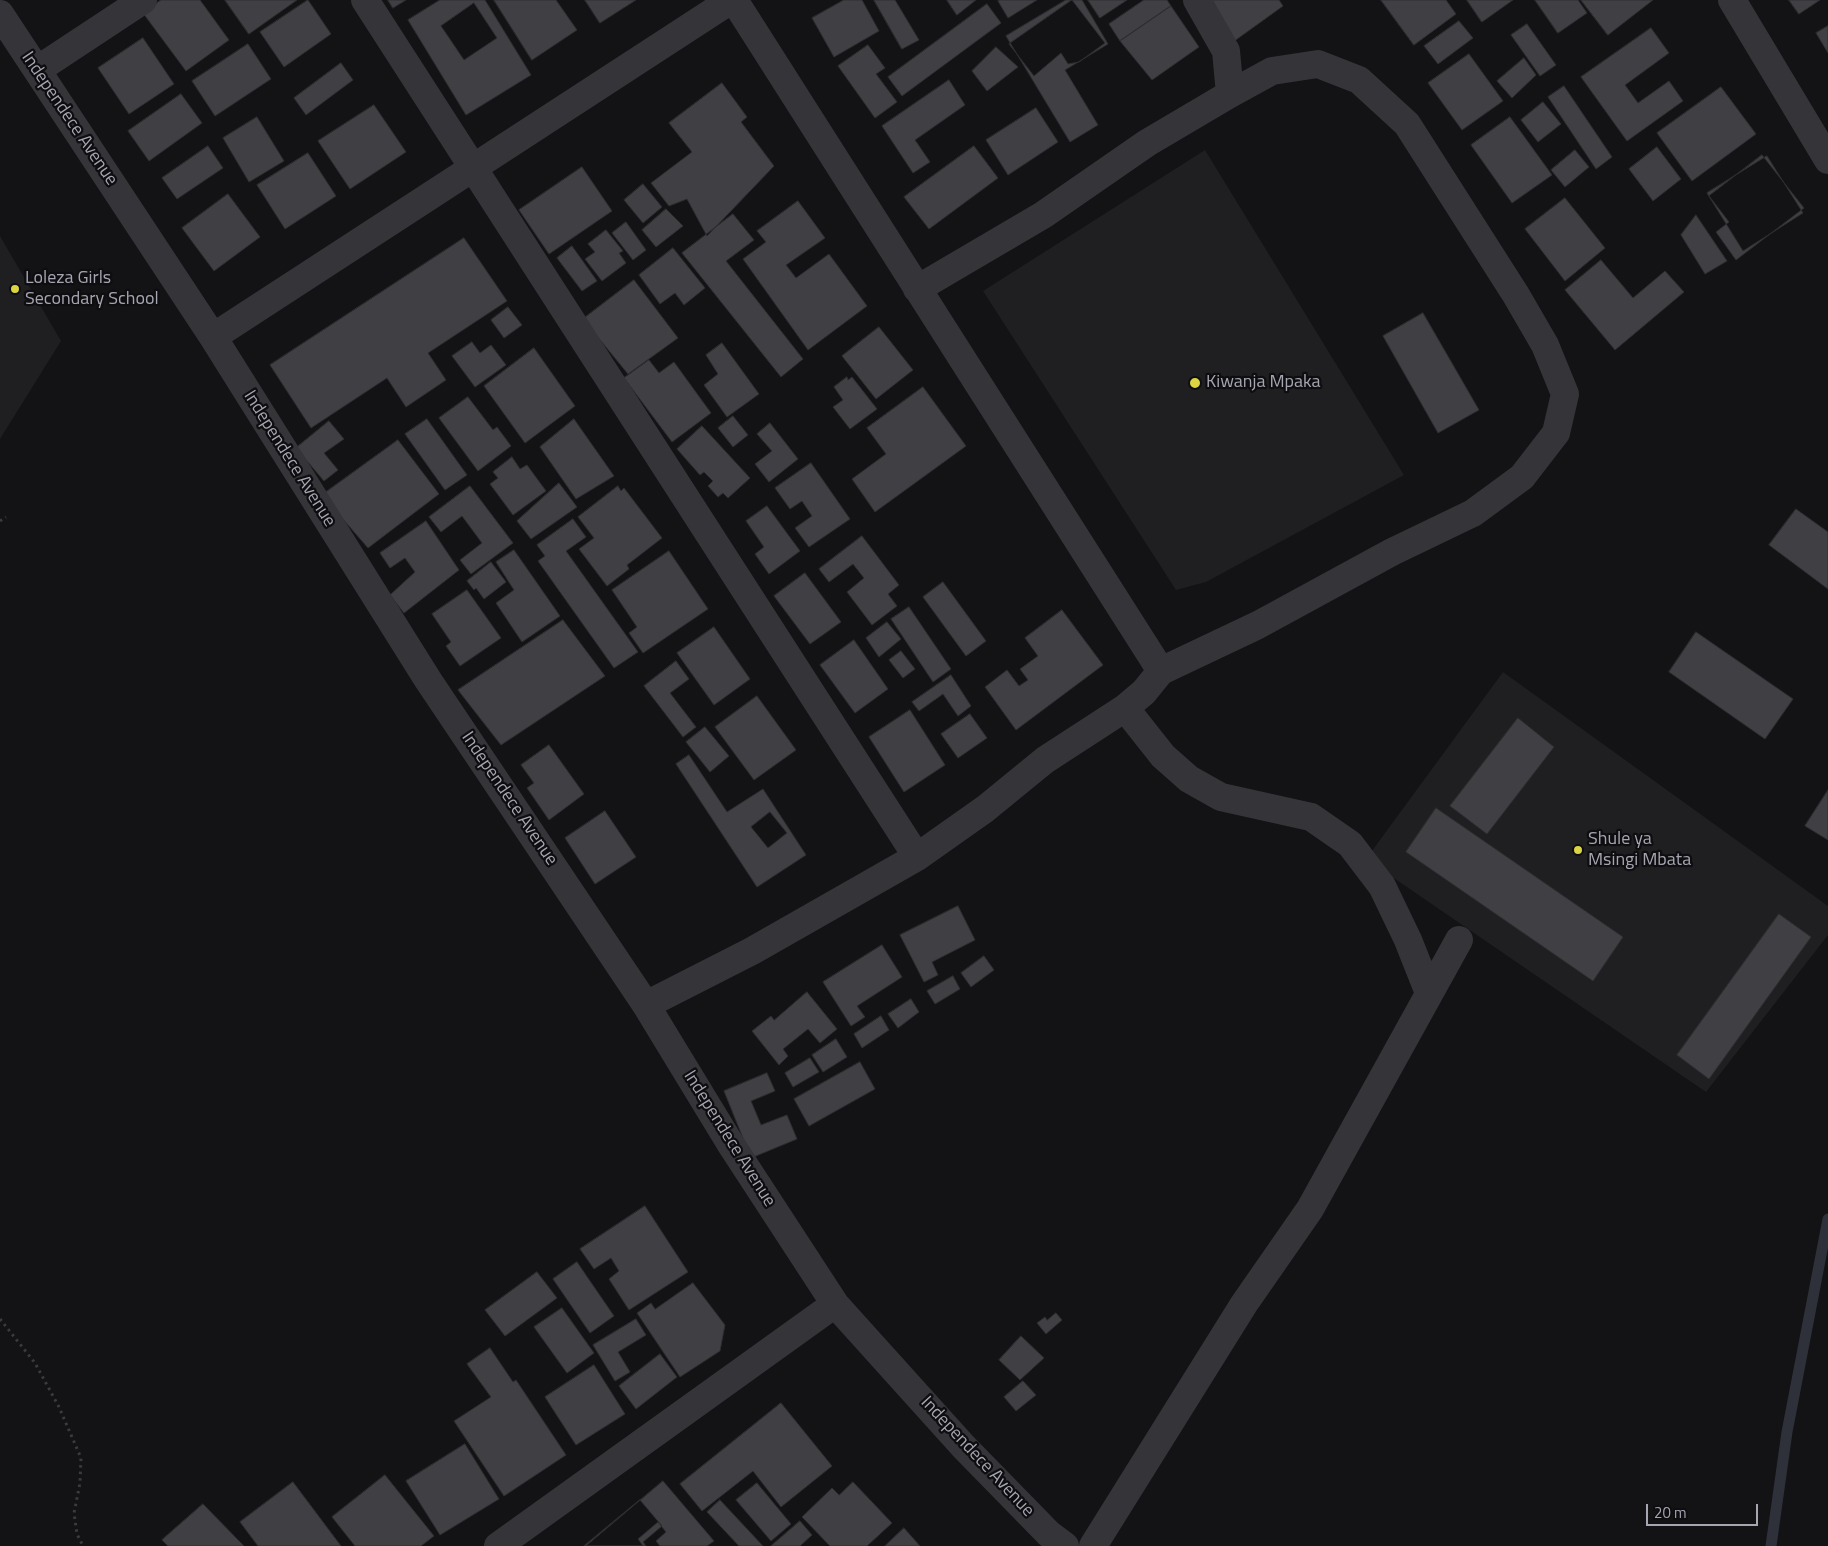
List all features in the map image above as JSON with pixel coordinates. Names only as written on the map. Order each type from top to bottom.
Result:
[{"type":"street","points":[[37,70],[143,0]]},
{"type":"street","points":[[365,0],[917,856]]},
{"type":"street","points":[[213,337],[732,0],[1161,672]]},
{"type":"street","points":[[1197,0],[1226,51],[1230,94]]},
{"type":"street","points":[[1732,0],[1828,160]]},
{"type":"street","name":"Independece Avenue","points":[[0,14],[213,337],[428,680],[646,1005],[730,1143],[835,1304],[963,1446],[1049,1534],[1065,1546]]},
{"type":"street","points":[[646,1005],[752,951],[917,856],[985,809],[1045,760],[1125,708],[1144,692],[1161,672],[1258,625],[1392,552],[1473,514],[1522,478],[1556,432],[1565,394],[1545,345],[1526,312],[1406,124],[1359,80],[1318,64],[1272,71],[1230,94],[1147,144],[1043,215],[917,289]]},
{"type":"street","points":[[1125,708],[1163,756],[1189,779],[1221,797],[1311,817],[1350,844],[1382,886],[1430,994]]},
{"type":"street","points":[[1093,1546],[1244,1304],[1310,1208],[1459,940]]},
{"type":"street","points":[[516,1541],[835,1304]]},
{"type":"path","points":[[0,521],[6,517]]},
{"type":"path","points":[[0,1319],[35,1363],[59,1407],[81,1458],[80,1482],[74,1514],[77,1534],[83,1546]]},
{"type":"shaded area","name":"Kiwanja Mpaka","points":[[1205,150],[1404,475],[1206,582],[1176,590],[983,291]]},
{"type":"shaded area","name":"Loleza Girls Secondary School","points":[[0,236],[61,341],[0,439]]},
{"type":"shaded area","points":[[1503,672],[1828,906],[1828,935],[1706,1092],[1366,859]]},
{"type":"building","points":[[161,0],[200,0],[229,40],[186,71],[143,13]]},
{"type":"building","points":[[225,0],[297,0],[249,34]]},
{"type":"building","points":[[308,0],[331,34],[284,67],[260,32]]},
{"type":"building","points":[[388,0],[406,0],[393,8]]},
{"type":"building","points":[[440,0],[485,0],[531,75],[466,115],[408,20]],"holes":[[[474,3],[497,38],[464,60],[441,26]]]},
{"type":"building","points":[[494,0],[556,0],[577,30],[532,60]]},
{"type":"building","points":[[585,0],[636,0],[600,23]]},
{"type":"building","points":[[844,0],[862,0],[879,31],[834,57],[812,18]]},
{"type":"building","points":[[874,0],[895,0],[919,40],[902,49]]},
{"type":"building","points":[[947,0],[976,0],[957,15]]},
{"type":"building","points":[[1037,0],[1008,18],[998,1]]},
{"type":"building","points":[[1066,0],[1082,0],[1108,44],[1065,70],[1098,125],[1070,142],[1006,36]]},
{"type":"building","points":[[1072,0],[1105,43],[1079,62],[1068,64],[1061,53],[1034,76],[1009,44]]},
{"type":"building","points":[[1088,0],[1127,0],[1100,18]]},
{"type":"building","points":[[1144,0],[1167,0],[1171,6],[1120,41],[1109,24]]},
{"type":"building","points":[[1203,0],[1279,0],[1283,6],[1233,42]]},
{"type":"building","points":[[1381,0],[1446,0],[1456,14],[1414,45]]},
{"type":"building","points":[[1467,0],[1513,0],[1482,22]]},
{"type":"building","points":[[1535,0],[1578,0],[1587,13],[1558,33]]},
{"type":"building","points":[[1581,0],[1653,0],[1608,35]]},
{"type":"building","points":[[1789,0],[1820,0],[1799,14]]},
{"type":"building","points":[[987,4],[1001,23],[902,96],[888,77]]},
{"type":"building","points":[[1171,6],[1199,47],[1152,80],[1120,41]]},
{"type":"building","points":[[1459,21],[1473,38],[1438,64],[1424,46]]},
{"type":"building","points":[[1527,24],[1556,65],[1540,76],[1511,35]]},
{"type":"building","points":[[1828,26],[1828,53],[1816,33]]},
{"type":"building","points":[[1651,28],[1669,53],[1625,85],[1638,103],[1669,81],[1683,101],[1627,141],[1581,77]]},
{"type":"building","points":[[143,38],[174,84],[129,114],[98,68]]},
{"type":"building","points":[[248,44],[271,79],[215,116],[192,81]]},
{"type":"building","points":[[868,45],[885,68],[876,74],[897,102],[875,118],[838,66]]},
{"type":"building","points":[[996,47],[1018,67],[987,91],[972,71]]},
{"type":"building","points":[[1469,54],[1503,101],[1462,130],[1428,83]]},
{"type":"building","points":[[1524,58],[1536,75],[1512,98],[1497,81]]},
{"type":"building","points":[[341,63],[353,80],[306,115],[294,98]]},
{"type":"building","points":[[949,80],[965,105],[915,140],[930,162],[913,173],[882,126]]},
{"type":"building","points":[[722,83],[747,117],[741,122],[774,166],[707,236],[687,199],[669,206],[651,183],[692,152],[669,123]]},
{"type":"building","points":[[1564,86],[1612,157],[1596,169],[1548,97]]},
{"type":"building","points":[[1721,87],[1756,134],[1692,181],[1657,133]]},
{"type":"building","points":[[181,94],[202,123],[149,161],[128,131]]},
{"type":"building","points":[[1543,102],[1561,124],[1538,142],[1521,120]]},
{"type":"building","points":[[374,105],[406,152],[350,189],[318,141]]},
{"type":"building","points":[[1036,108],[1058,142],[1008,175],[986,140]]},
{"type":"building","points":[[257,117],[284,161],[249,182],[223,138]]},
{"type":"building","points":[[1510,117],[1552,175],[1512,203],[1471,145]]},
{"type":"building","points":[[208,146],[223,168],[177,199],[162,178]]},
{"type":"building","points":[[974,146],[998,178],[929,229],[904,197]]},
{"type":"building","points":[[1657,147],[1681,179],[1653,201],[1629,169]]},
{"type":"building","points":[[1575,150],[1589,167],[1565,187],[1551,170]]},
{"type":"building","points":[[308,153],[336,196],[285,229],[257,185]]},
{"type":"building","points":[[1762,155],[1804,208],[1736,260],[1716,232],[1729,222],[1709,196]]},
{"type":"building","points":[[1767,156],[1803,213],[1743,251],[1707,193]]},
{"type":"building","points":[[582,167],[612,211],[549,254],[519,210]]},
{"type":"building","points":[[643,184],[662,207],[643,223],[624,200]]},
{"type":"building","points":[[228,194],[260,237],[214,271],[182,228]]},
{"type":"building","points":[[1565,198],[1605,248],[1565,281],[1525,229]]},
{"type":"building","points":[[798,201],[825,238],[786,265],[796,278],[829,254],[867,306],[808,350],[743,259],[766,242],[757,231]]},
{"type":"building","points":[[666,209],[683,226],[656,247],[642,230]]},
{"type":"building","points":[[733,214],[754,240],[726,261],[803,359],[781,377],[682,253]]},
{"type":"building","points":[[1696,215],[1727,261],[1705,274],[1681,235]]},
{"type":"building","points":[[626,222],[646,250],[633,260],[612,233]]},
{"type":"building","points":[[606,230],[623,251],[619,253],[626,263],[602,281],[585,259],[595,252],[588,244]]},
{"type":"building","points":[[464,238],[507,301],[428,353],[446,380],[406,407],[387,378],[311,428],[270,365]]},
{"type":"building","points":[[572,246],[597,281],[582,291],[557,258]]},
{"type":"building","points":[[673,248],[705,288],[684,305],[675,293],[660,304],[639,275]]},
{"type":"building","points":[[1601,260],[1633,298],[1665,271],[1684,292],[1615,350],[1565,290]]},
{"type":"building","points":[[634,280],[678,338],[628,374],[583,319]]},
{"type":"building","points":[[508,307],[522,325],[504,338],[491,320]]},
{"type":"building","points":[[1423,313],[1479,410],[1438,433],[1383,336]]},
{"type":"building","points":[[879,327],[913,370],[876,399],[842,356]]},
{"type":"building","points":[[472,342],[480,353],[491,345],[506,365],[475,387],[452,356]]},
{"type":"building","points":[[722,343],[759,394],[727,417],[704,385],[718,374],[706,355]]},
{"type":"building","points":[[534,348],[575,406],[525,443],[484,386]]},
{"type":"building","points":[[649,360],[659,373],[674,362],[711,413],[672,442],[624,378]]},
{"type":"building","points":[[847,377],[848,380],[852,377],[877,409],[850,429],[833,407],[843,400],[834,387]]},
{"type":"building","points":[[923,387],[966,446],[875,512],[852,479],[886,454],[867,428]]},
{"type":"building","points":[[468,397],[493,430],[497,427],[511,446],[478,471],[439,418]]},
{"type":"building","points":[[733,416],[748,435],[733,447],[718,428]]},
{"type":"building","points":[[427,419],[467,475],[445,490],[405,434]]},
{"type":"building","points":[[574,419],[614,476],[576,499],[540,447]]},
{"type":"building","points":[[329,421],[344,439],[324,453],[338,470],[324,481],[296,448]]},
{"type":"building","points":[[770,423],[798,459],[769,482],[755,464],[772,451],[757,434]]},
{"type":"building","points":[[702,426],[750,478],[728,498],[723,493],[718,497],[708,486],[713,481],[704,472],[700,475],[677,449]]},
{"type":"building","points":[[398,440],[439,494],[368,548],[322,495]]},
{"type":"building","points":[[512,457],[520,469],[527,465],[546,491],[513,515],[490,484],[498,478],[493,472]]},
{"type":"building","points":[[811,463],[850,519],[809,547],[795,528],[812,516],[802,501],[790,509],[775,488]]},
{"type":"building","points":[[559,483],[577,507],[531,539],[517,521]]},
{"type":"building","points":[[470,486],[513,543],[471,574],[460,560],[482,543],[462,516],[441,532],[429,517]]},
{"type":"building","points":[[618,486],[621,491],[624,488],[662,538],[627,565],[629,569],[607,586],[579,549],[594,538],[578,517]]},
{"type":"building","points":[[767,506],[800,551],[769,574],[755,554],[764,547],[746,521]]},
{"type":"building","points":[[1796,509],[1828,532],[1828,589],[1769,545]]},
{"type":"building","points":[[573,519],[586,537],[566,551],[638,652],[614,668],[538,561],[545,556],[537,545]]},
{"type":"building","points":[[426,521],[459,570],[404,613],[390,595],[415,572],[405,558],[390,568],[380,553]]},
{"type":"building","points":[[862,536],[899,585],[888,594],[897,606],[872,625],[847,592],[864,578],[853,564],[829,582],[819,569]]},
{"type":"building","points":[[514,550],[560,616],[522,642],[496,603],[514,590],[496,562]]},
{"type":"building","points":[[669,551],[708,609],[643,653],[629,633],[637,627],[612,590]]},
{"type":"building","points":[[491,562],[506,582],[484,599],[476,588],[474,590],[467,581]]},
{"type":"building","points":[[805,573],[841,622],[810,644],[774,596]]},
{"type":"building","points":[[943,582],[986,641],[966,656],[923,597]]},
{"type":"building","points":[[467,590],[501,638],[460,666],[446,646],[451,642],[432,614]]},
{"type":"building","points":[[909,607],[951,669],[933,682],[891,619]]},
{"type":"building","points":[[1062,610],[1103,665],[1016,730],[985,687],[1007,670],[1019,686],[1028,680],[1020,669],[1038,656],[1025,638]]},
{"type":"building","points":[[563,620],[605,676],[501,745],[458,690]]},
{"type":"building","points":[[887,622],[901,639],[879,657],[866,638]]},
{"type":"building","points":[[714,627],[750,679],[714,705],[677,653]]},
{"type":"building","points":[[1696,632],[1793,699],[1765,739],[1669,672]]},
{"type":"building","points":[[854,640],[888,689],[855,713],[820,665]]},
{"type":"building","points":[[901,651],[915,669],[903,678],[889,660]]},
{"type":"building","points":[[676,661],[689,679],[670,693],[696,727],[683,737],[644,686]]},
{"type":"building","points":[[951,675],[971,706],[958,716],[943,694],[919,711],[912,702]]},
{"type":"building","points":[[757,696],[796,750],[754,780],[715,727]]},
{"type":"building","points":[[910,710],[945,765],[904,792],[869,737]]},
{"type":"building","points":[[970,714],[987,738],[958,758],[941,734]]},
{"type":"building","points":[[1518,718],[1554,747],[1487,834],[1450,806]]},
{"type":"building","points":[[705,727],[729,756],[710,772],[686,742]]},
{"type":"building","points":[[549,745],[584,794],[549,820],[527,788],[534,783],[521,765]]},
{"type":"building","points":[[689,755],[727,812],[763,789],[806,855],[757,887],[676,764]],"holes":[[[770,812],[787,833],[768,848],[751,827]]]},
{"type":"building","points":[[1828,790],[1828,840],[1805,826]]},
{"type":"building","points":[[1436,808],[1623,937],[1593,981],[1406,852]]},
{"type":"building","points":[[605,811],[636,857],[595,884],[565,838]]},
{"type":"building","points":[[958,906],[975,940],[932,962],[938,975],[924,982],[900,935]]},
{"type":"building","points":[[1779,914],[1811,937],[1709,1079],[1677,1055]]},
{"type":"building","points":[[882,945],[902,977],[857,1006],[865,1017],[851,1026],[823,982]]},
{"type":"building","points":[[984,956],[994,970],[971,987],[961,973]]},
{"type":"building","points":[[953,976],[960,989],[935,1004],[927,991]]},
{"type":"building","points":[[807,992],[837,1029],[820,1043],[808,1029],[783,1049],[788,1056],[779,1065],[752,1031],[771,1016],[774,1020]]},
{"type":"building","points":[[911,999],[919,1012],[898,1028],[888,1014]]},
{"type":"building","points":[[881,1016],[889,1030],[862,1048],[854,1034]]},
{"type":"building","points":[[836,1039],[847,1057],[823,1072],[812,1055]]},
{"type":"building","points":[[810,1058],[819,1072],[793,1087],[785,1073]]},
{"type":"building","points":[[860,1062],[875,1089],[809,1126],[794,1099]]},
{"type":"building","points":[[767,1073],[775,1091],[751,1101],[761,1125],[787,1115],[797,1139],[751,1158],[724,1091]]},
{"type":"building","points":[[645,1206],[688,1272],[629,1310],[609,1279],[619,1271],[611,1258],[594,1269],[580,1249]]},
{"type":"building","points":[[577,1262],[614,1316],[590,1333],[553,1279]]},
{"type":"building","points":[[537,1272],[557,1298],[505,1336],[485,1310]]},
{"type":"building","points":[[693,1283],[725,1325],[720,1351],[680,1377],[637,1313],[651,1303],[655,1309]]},
{"type":"building","points":[[562,1308],[594,1353],[567,1373],[534,1327]]},
{"type":"building","points":[[1056,1313],[1062,1320],[1046,1334],[1037,1323],[1045,1317],[1047,1320]]},
{"type":"building","points":[[636,1319],[646,1335],[618,1352],[630,1372],[615,1381],[593,1345]]},
{"type":"building","points":[[1021,1336],[1044,1358],[1020,1380],[999,1360]]},
{"type":"building","points":[[490,1348],[513,1382],[516,1380],[566,1455],[504,1496],[454,1421],[491,1397],[467,1364]]},
{"type":"building","points":[[660,1354],[677,1377],[636,1409],[619,1386]]},
{"type":"building","points":[[594,1365],[625,1414],[576,1445],[545,1397]]},
{"type":"building","points":[[1023,1381],[1036,1395],[1016,1411],[1004,1397]]},
{"type":"building","points":[[781,1403],[832,1466],[781,1507],[753,1471],[702,1511],[680,1484]]},
{"type":"building","points":[[465,1444],[499,1499],[440,1535],[406,1481]]},
{"type":"building","points":[[385,1475],[434,1536],[421,1546],[355,1546],[332,1517]]},
{"type":"building","points":[[663,1481],[714,1541],[707,1546],[660,1546],[656,1541],[666,1532],[658,1522],[638,1539],[643,1546],[586,1546]]},
{"type":"building","points":[[293,1482],[341,1546],[258,1546],[240,1522]]},
{"type":"building","points":[[853,1482],[892,1523],[867,1546],[830,1546],[802,1517],[832,1488],[839,1495]]},
{"type":"building","points":[[757,1483],[791,1524],[771,1541],[736,1500]]},
{"type":"building","points":[[640,1500],[662,1526],[643,1542],[646,1546],[584,1546]]},
{"type":"building","points":[[720,1500],[763,1546],[739,1546],[707,1512]]},
{"type":"building","points":[[203,1504],[244,1546],[168,1546],[162,1540]]},
{"type":"building","points":[[800,1521],[812,1535],[800,1546],[771,1546]]},
{"type":"building","points":[[904,1528],[920,1546],[885,1546]]},
{"type":"waterway","points":[[1771,1546],[1787,1432],[1828,1219]]},
{"type":"place","name":"Loleza Girls Secondary School","points":[[15,289]]},
{"type":"place","name":"Kiwanja Mpaka","points":[[1195,383]]},
{"type":"place","name":"Shule ya Msingi Mbata","points":[[1578,850]]}]
